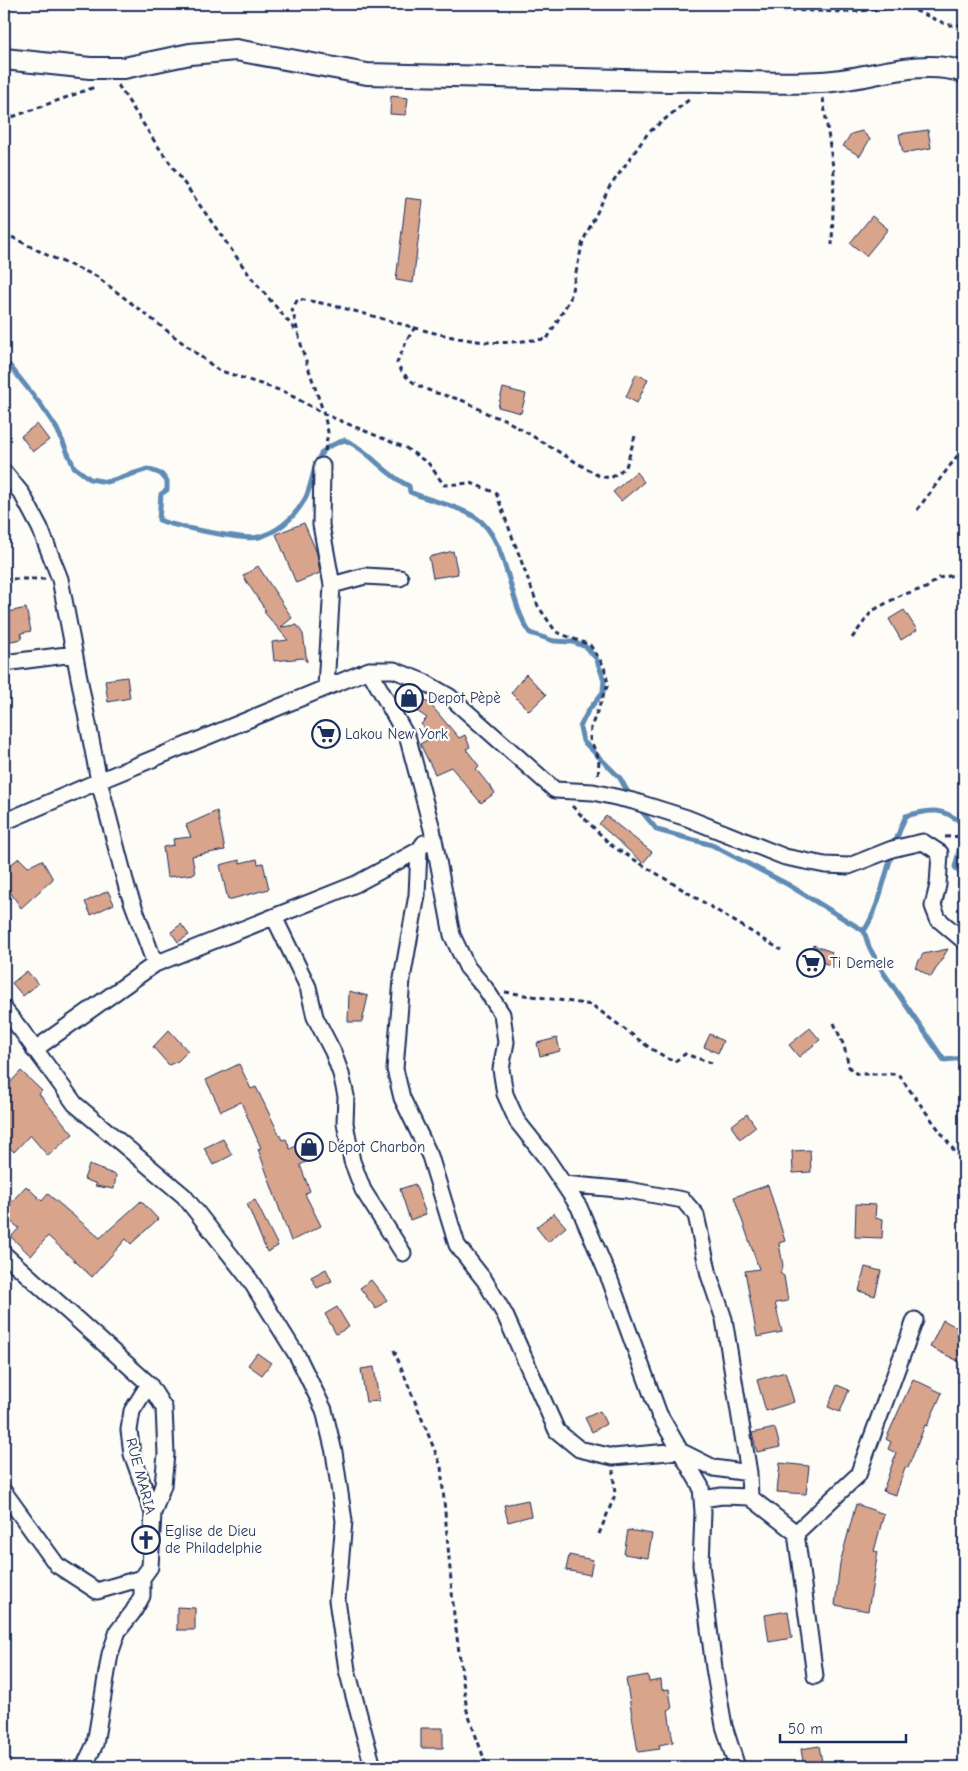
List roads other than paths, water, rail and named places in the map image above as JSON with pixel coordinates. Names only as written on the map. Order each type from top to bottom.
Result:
[{"type":"street","points":[[4,59],[110,72],[190,54],[236,50],[367,74],[822,82],[901,68],[930,67],[964,72]]},
{"type":"street","points":[[322,466],[321,525],[332,585],[326,687]]},
{"type":"street","points":[[4,472],[22,494],[40,528],[60,579],[99,781],[127,888],[155,964]]},
{"type":"street","points":[[332,585],[365,576],[400,578]]},
{"type":"street","points":[[4,663],[74,654]]},
{"type":"street","points":[[369,670],[408,739],[432,829],[452,934],[466,967],[485,988],[502,1014],[506,1042],[501,1070],[505,1094],[517,1121],[579,1207],[610,1280],[659,1414],[701,1487],[701,1565],[714,1668],[724,1726],[737,1767]]},
{"type":"street","points":[[4,822],[369,670],[394,670],[424,682],[450,697],[555,790],[593,792],[687,818],[785,857],[826,865],[849,866],[892,849],[923,842],[940,853],[938,885],[933,906],[938,919],[964,941]]},
{"type":"street","points":[[432,829],[419,850],[417,895],[402,979],[395,1069],[402,1098],[430,1156],[457,1245],[485,1281],[504,1314],[557,1431],[579,1449],[614,1457],[680,1451],[714,1468],[749,1473]]},
{"type":"street","points":[[34,1050],[155,964],[356,884],[419,850]]},
{"type":"street","points":[[274,918],[308,987],[315,1017],[333,1052],[341,1074],[346,1096],[345,1123],[352,1161],[363,1190],[403,1253]]},
{"type":"street","points":[[4,1009],[22,1030],[34,1050],[75,1104],[184,1196],[250,1280],[298,1357],[324,1410],[334,1452],[344,1521],[337,1600],[347,1670],[373,1767]]},
{"type":"street","points":[[564,1184],[628,1190],[683,1200],[696,1215],[709,1275],[724,1319],[749,1473],[750,1497]]},
{"type":"street","points":[[4,1254],[149,1384],[164,1408],[166,1454],[163,1485],[153,1513]]},
{"type":"street","points":[[796,1533],[858,1474],[915,1320]]},
{"type":"street","name":"RUE MARIA","points":[[84,1767],[94,1744],[110,1654],[118,1632],[142,1596],[142,1578],[150,1567],[153,1513],[132,1454],[129,1430],[132,1411],[149,1384]]},
{"type":"street","points":[[4,1492],[58,1565],[97,1591],[142,1578]]},
{"type":"street","points":[[702,1499],[722,1496],[750,1497],[796,1533],[816,1676]]},
{"type":"waterway","points":[[4,365],[10,366],[41,405],[57,429],[74,467],[90,479],[107,482],[148,469],[161,474],[167,481],[167,490],[161,494],[159,520],[167,523],[209,532],[252,538],[274,531],[286,523],[301,506],[308,493],[316,464],[322,452],[332,445],[345,440],[362,450],[392,476],[409,486],[410,492],[460,509],[475,517],[486,526],[494,539],[501,554],[517,605],[530,633],[554,641],[573,642],[586,647],[596,658],[604,680],[603,692],[588,711],[580,727],[583,741],[620,778],[631,798]]},
{"type":"waterway","points":[[638,807],[657,830],[712,845],[787,884],[864,931],[871,919],[906,816],[937,811],[950,815],[964,825]]},
{"type":"waterway","points":[[964,830],[955,867],[964,878]]},
{"type":"waterway","points":[[864,931],[869,947],[883,972],[944,1060],[964,1058]]},
{"type":"place","name":"Depot Pèpè","points":[[409,698]]},
{"type":"place","name":"Lakou New York","points":[[326,734]]},
{"type":"place","name":"Ti Demele","points":[[811,963]]},
{"type":"place","name":"Dépot Charbon","points":[[309,1147]]},
{"type":"place","name":"Eglise de Dieu de Philadelphie","points":[[146,1540]]}]
